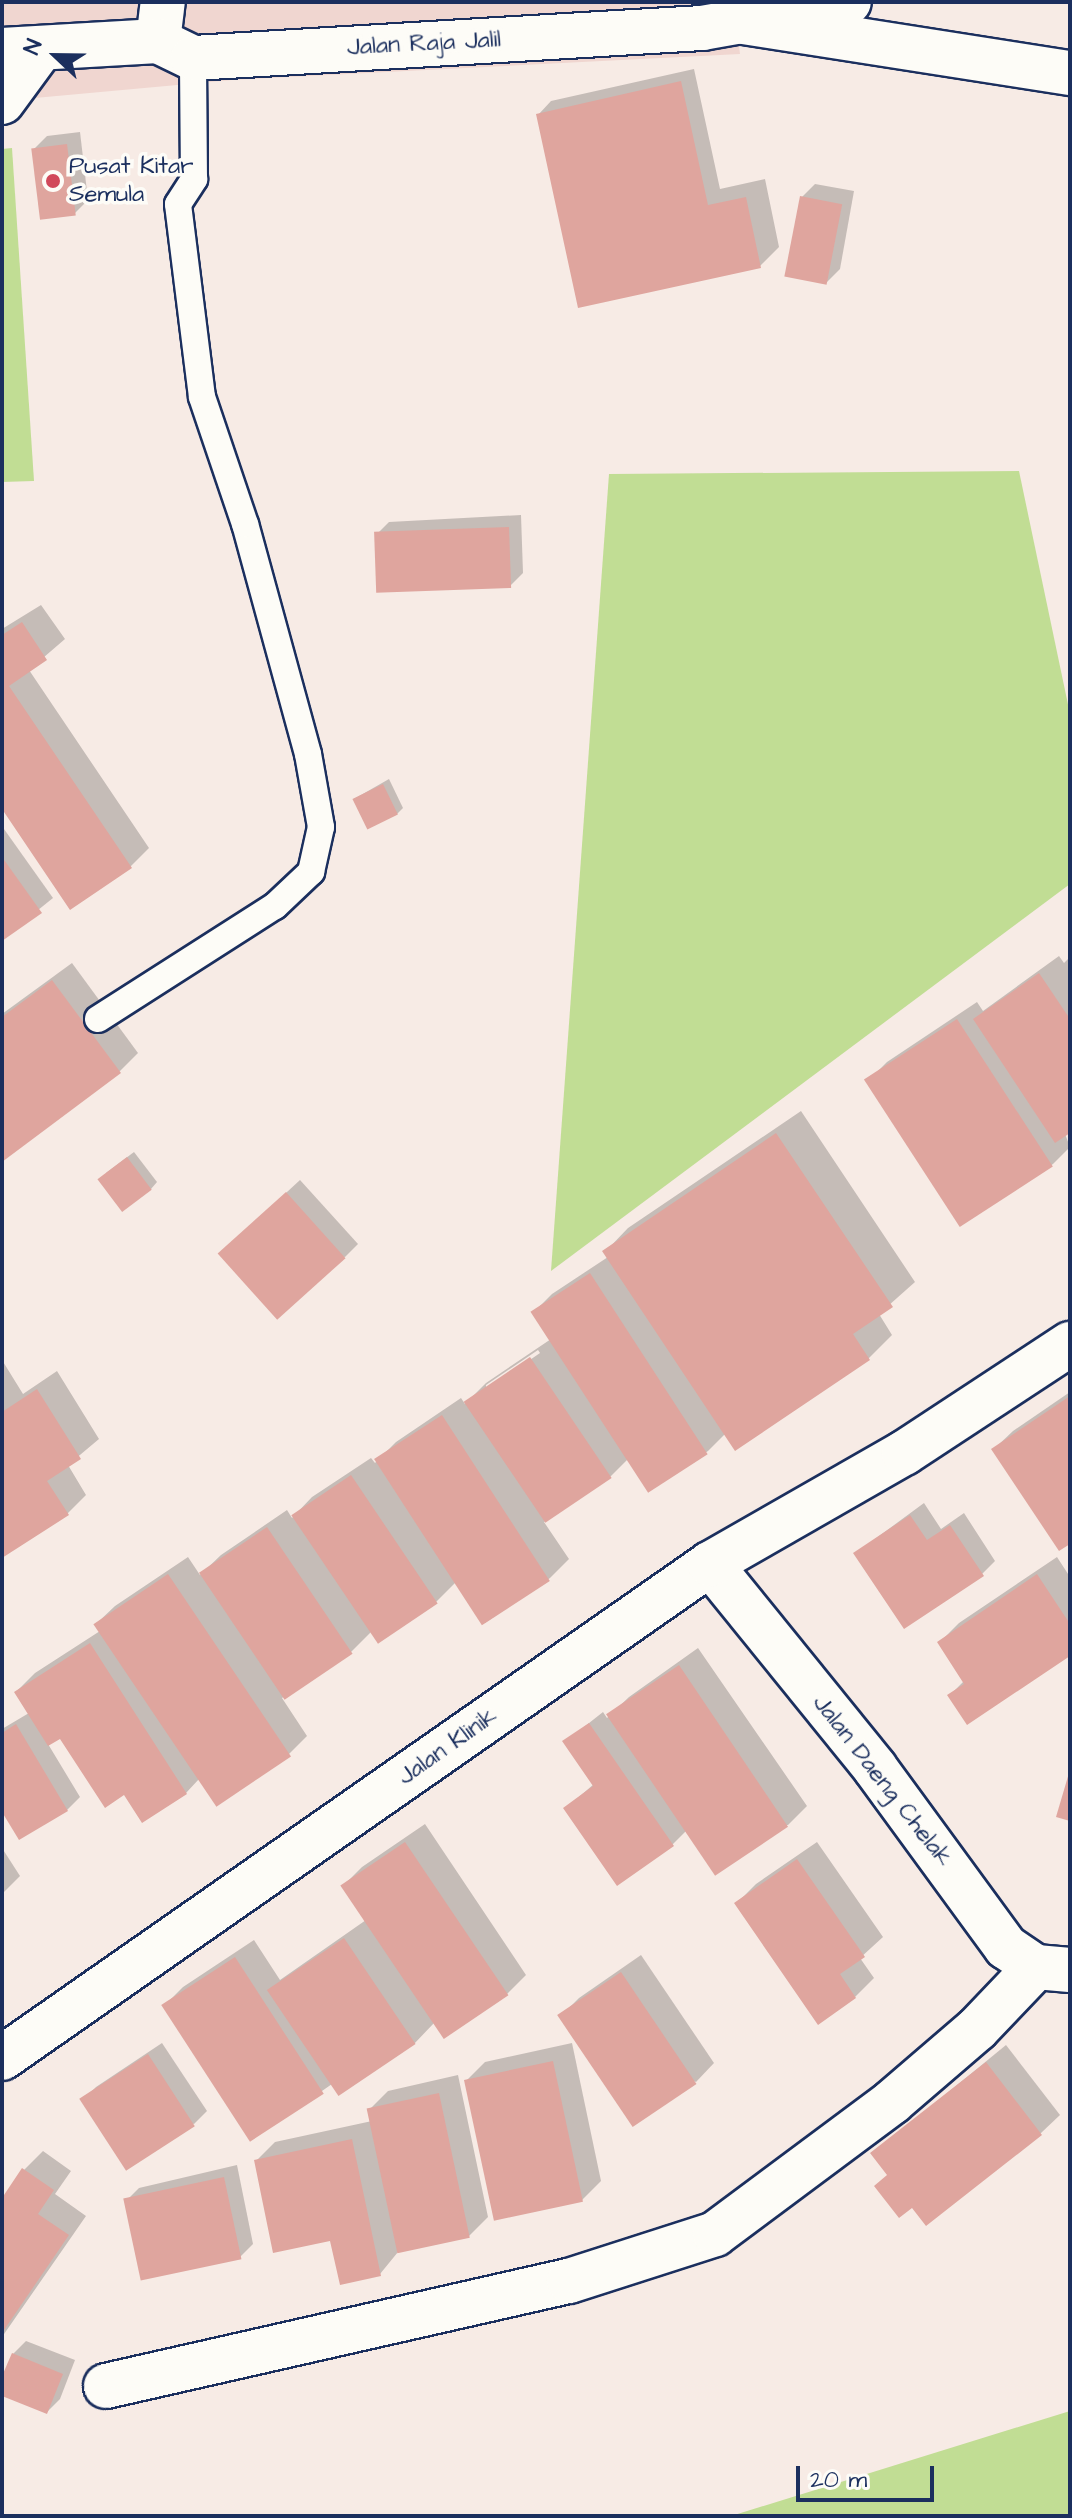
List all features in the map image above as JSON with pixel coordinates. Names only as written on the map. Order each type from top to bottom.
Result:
[{"type":"main road","name":"Jalan Raja Jalil","points":[[15,52],[171,34],[702,28],[849,2]]},
{"type":"main road","points":[[737,21],[1070,73]]},
{"type":"main road","points":[[2,102],[15,52]]},
{"type":"main road","name":"Jalan Klinik","points":[[2,2058],[710,1564],[904,1453],[1070,1344]]},
{"type":"main road","name":"Jalan Daeng Chelak","points":[[710,1564],[875,1768],[1006,1947],[1053,1968]]},
{"type":"main road","points":[[106,2386],[569,2281],[715,2234],[892,2102],[1053,1968]]},
{"type":"lane","points":[[98,1019],[275,906],[311,872],[321,827],[308,754],[249,538],[202,397],[178,204],[194,179],[171,34]]},
{"type":"shaded area","points":[[2,2],[733,2],[740,54],[232,80],[2,101]]},
{"type":"green space","points":[[12,148],[34,481],[2,482],[2,149]]},
{"type":"green space","points":[[1019,471],[1070,714],[1070,884],[551,1271],[609,474]]},
{"type":"green space","points":[[1070,2411],[1070,2516],[731,2516]]},
{"type":"building","points":[[681,81],[708,205],[746,197],[761,268],[578,308],[536,114]]},
{"type":"building","name":"Pusat Kitar Semula","points":[[67,144],[76,215],[40,220],[31,148]]},
{"type":"building","points":[[800,196],[842,204],[827,285],[784,276]]},
{"type":"building","points":[[509,527],[511,588],[376,593],[374,532]]},
{"type":"building","points":[[22,622],[47,660],[9,686],[132,868],[70,910],[2,809],[2,635]]},
{"type":"building","points":[[383,784],[398,815],[367,829],[352,799]]},
{"type":"building","points":[[2,857],[42,913],[2,941]]},
{"type":"building","points":[[1039,973],[1070,1019],[1070,1133],[1055,1143],[973,1019]]},
{"type":"building","points":[[52,980],[121,1073],[2,1162],[2,1017]]},
{"type":"building","points":[[957,1019],[1053,1167],[960,1227],[864,1079]]},
{"type":"building","points":[[776,1133],[893,1307],[853,1334],[870,1360],[735,1451],[602,1251]]},
{"type":"building","points":[[127,1157],[152,1190],[122,1212],[97,1179]]},
{"type":"building","points":[[286,1192],[346,1258],[277,1320],[218,1254]]},
{"type":"building","points":[[590,1273],[708,1454],[648,1493],[530,1312]]},
{"type":"building","points":[[530,1357],[612,1478],[545,1523],[464,1402]]},
{"type":"building","points":[[37,1389],[81,1459],[47,1481],[69,1515],[2,1558],[2,1412]]},
{"type":"building","points":[[1070,1396],[1070,1544],[1059,1551],[991,1449]]},
{"type":"building","points":[[442,1415],[550,1581],[482,1625],[374,1459]]},
{"type":"building","points":[[351,1475],[438,1604],[378,1644],[291,1515]]},
{"type":"building","points":[[910,1515],[927,1540],[950,1525],[984,1576],[904,1629],[853,1553]]},
{"type":"building","points":[[267,1527],[353,1654],[285,1700],[199,1573]]},
{"type":"building","points":[[168,1574],[291,1756],[216,1807],[93,1624]]},
{"type":"building","points":[[1037,1574],[1070,1624],[1070,1656],[967,1725],[947,1695],[964,1684],[937,1642]]},
{"type":"building","points":[[90,1643],[187,1794],[142,1823],[124,1795],[105,1808],[60,1739],[48,1746],[14,1692]]},
{"type":"building","points":[[679,1665],[788,1827],[715,1876],[606,1714]]},
{"type":"building","points":[[589,1723],[674,1846],[617,1886],[563,1808],[593,1786],[562,1741]]},
{"type":"building","points":[[16,1724],[68,1811],[19,1840],[2,1812],[2,1733]]},
{"type":"building","points":[[1070,1773],[1070,1821],[1056,1817]]},
{"type":"building","points":[[405,1842],[508,1995],[444,2039],[340,1886]]},
{"type":"building","points":[[797,1859],[865,1957],[840,1974],[856,1998],[818,2025],[734,1903]]},
{"type":"building","points":[[344,1938],[416,2044],[338,2096],[267,1990]]},
{"type":"building","points":[[235,1957],[324,2094],[250,2142],[161,2005]]},
{"type":"building","points":[[621,1972],[696,2084],[633,2127],[557,2015]]},
{"type":"building","points":[[148,2054],[195,2126],[126,2171],[79,2099]]},
{"type":"building","points":[[553,2061],[583,2202],[494,2221],[464,2080]]},
{"type":"building","points":[[986,2062],[1042,2135],[926,2226],[912,2208],[899,2218],[874,2186],[887,2175],[870,2153]]},
{"type":"building","points":[[439,2093],[470,2238],[397,2253],[367,2108]]},
{"type":"building","points":[[352,2139],[381,2276],[340,2285],[330,2241],[273,2253],[254,2160]]},
{"type":"building","points":[[22,2168],[54,2190],[38,2214],[69,2235],[2,2333],[2,2198]]},
{"type":"building","points":[[224,2177],[241,2259],[141,2281],[123,2198]]},
{"type":"building","points":[[12,2353],[63,2374],[47,2414],[2,2396],[2,2376]]},
{"type":"place","name":"Pusat Kitar Semula","points":[[53,181]]}]
